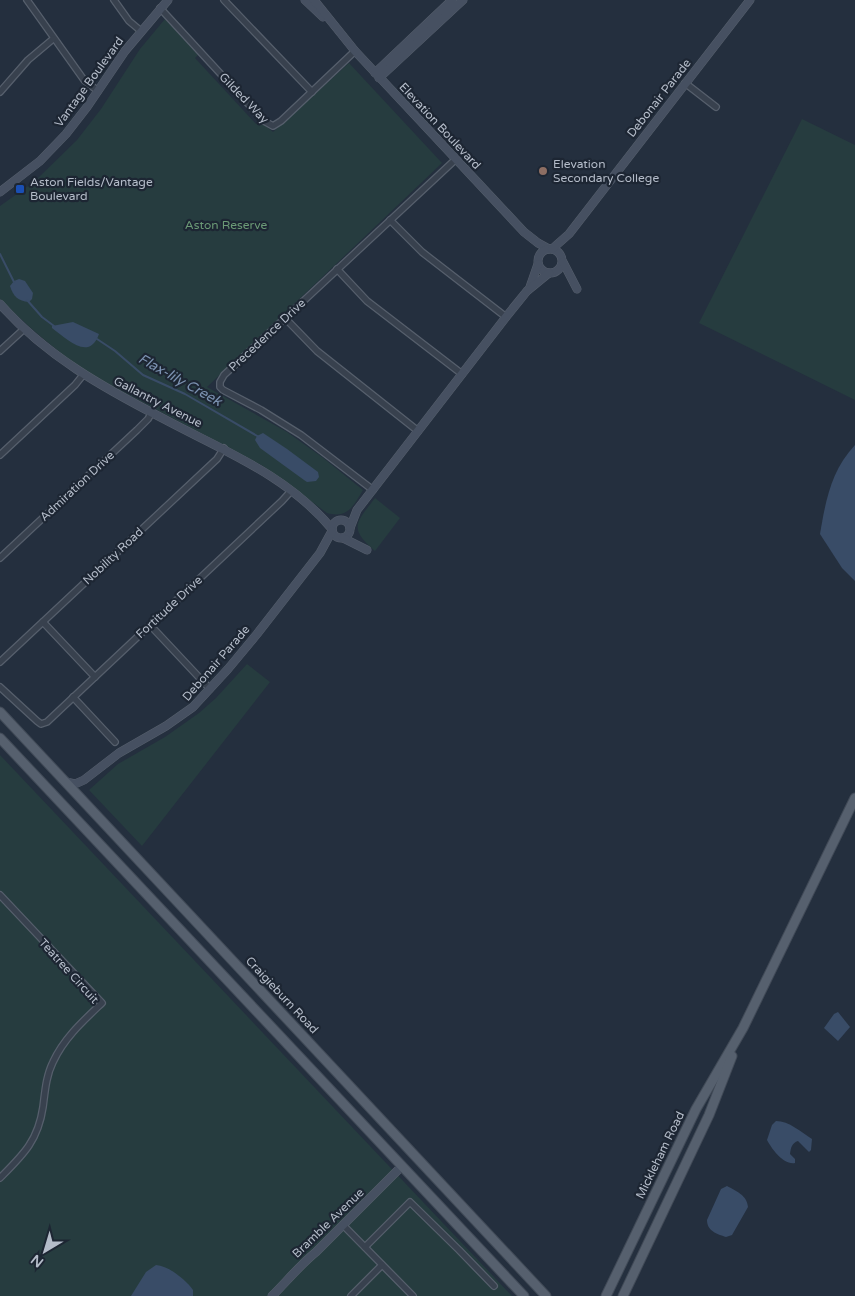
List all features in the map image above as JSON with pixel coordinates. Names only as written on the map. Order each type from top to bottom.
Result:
[{"type":"main road","name":"Craigieburn Road","points":[[0,712],[546,1296]]},
{"type":"main road","points":[[0,738],[524,1296]]},
{"type":"main road","name":"Mickleham Road","points":[[606,1296],[696,1109],[743,1028],[855,798]]},
{"type":"main road","name":"Mickleham Road","points":[[623,1296],[709,1114],[743,1028]]},
{"type":"street","points":[[27,0],[84,80],[98,91]]},
{"type":"street","points":[[114,0],[130,21],[141,31]]},
{"type":"street","name":"Vantage Boulevard","points":[[0,192],[26,173],[53,148],[78,120],[141,31],[168,0]]},
{"type":"street","points":[[224,0],[312,92]]},
{"type":"street","name":"Elevation Boulevard","points":[[305,0],[340,34]]},
{"type":"street","name":"Elevation Boulevard","points":[[314,0],[355,51],[524,232],[538,243],[551,249]]},
{"type":"street","points":[[377,75],[452,0]]},
{"type":"street","points":[[377,75],[462,0]]},
{"type":"street","name":"Debonair Parade","points":[[551,249],[569,234],[750,0]]},
{"type":"street","name":"Gilded Way","points":[[160,8],[272,126],[279,123],[355,51]]},
{"type":"street","points":[[0,92],[28,60],[53,39]]},
{"type":"street","points":[[685,83],[716,107]]},
{"type":"street","name":"Precedence Drive","points":[[373,490],[301,435],[220,387],[220,382],[224,375],[456,159]]},
{"type":"street","points":[[390,220],[422,252],[506,318]]},
{"type":"street","name":"Elevation Boulevard","points":[[524,232],[534,247],[538,262]]},
{"type":"street","name":"Debonair Parade","points":[[562,259],[569,234]]},
{"type":"street","points":[[528,291],[534,278],[538,262],[542,251],[551,249],[562,259],[577,289],[569,281],[542,270],[538,262]]},
{"type":"street","points":[[342,538],[348,535],[357,510],[506,318],[528,291],[551,273],[560,269],[562,259]]},
{"type":"street","points":[[337,269],[367,300],[462,374]]},
{"type":"street","name":"Gallantry Avenue","points":[[0,304],[24,329],[51,352],[83,374],[152,412],[224,448],[258,468],[315,510],[332,530]]},
{"type":"street","points":[[285,318],[316,351],[418,431]]},
{"type":"street","points":[[0,351],[24,329]]},
{"type":"street","points":[[0,455],[75,385],[83,374]]},
{"type":"street","name":"Admiration Drive","points":[[0,558],[137,430],[152,412]]},
{"type":"street","name":"Nobility Road","points":[[0,662],[217,459],[224,448]]},
{"type":"street","name":"Fortitude Drive","points":[[0,687],[37,722],[41,724],[47,722],[291,491]]},
{"type":"street","name":"Gallantry Avenue","points":[[315,510],[340,520]]},
{"type":"street","points":[[340,520],[348,524],[350,530],[369,552],[335,536],[332,530],[334,524],[340,520],[357,510]]},
{"type":"street","name":"Debonair Parade","points":[[84,780],[119,753],[178,719],[193,707],[233,663],[320,553],[332,530]]},
{"type":"street","name":"Debonair Parade","points":[[320,553],[342,538]]},
{"type":"street","points":[[43,622],[95,677]]},
{"type":"street","points":[[150,625],[210,689]]},
{"type":"street","points":[[73,697],[114,742]]},
{"type":"street","points":[[66,782],[75,784],[84,780]]},
{"type":"street","points":[[81,798],[80,790],[84,780]]},
{"type":"street","name":"Teatree Circuit","points":[[0,894],[102,1003],[70,1033],[61,1047],[52,1063],[47,1079],[38,1132],[24,1154],[0,1178]]},
{"type":"street","name":"Bramble Avenue","points":[[272,1296],[301,1264],[316,1252],[402,1166]]},
{"type":"street","points":[[365,1247],[410,1202],[494,1286]]},
{"type":"street","points":[[343,1225],[413,1296]]},
{"type":"street","points":[[351,1296],[382,1265]]},
{"type":"green space","name":"Aston Reserve","points":[[165,19],[198,55],[195,58],[256,124],[260,121],[273,132],[349,63],[442,163],[207,387],[287,432],[363,490],[353,505],[340,514],[327,513],[263,466],[89,374],[43,338],[0,299],[0,206],[35,181],[77,140],[101,109],[140,49]]},
{"type":"green space","points":[[802,119],[855,145],[855,400],[699,323]]},
{"type":"green space","points":[[375,498],[400,518],[375,551],[361,537],[358,525],[363,514]]},
{"type":"green space","points":[[247,664],[270,682],[142,846],[89,790],[118,764],[165,737],[199,713],[216,698]]},
{"type":"green space","points":[[0,755],[512,1296],[0,1296]]},
{"type":"water","points":[[19,279],[25,281],[33,293],[32,299],[29,302],[19,299],[11,290],[10,286]]},
{"type":"water","points":[[73,322],[99,334],[95,342],[90,346],[77,346],[52,328],[52,326]]},
{"type":"water","points":[[263,433],[318,472],[319,477],[316,481],[307,482],[260,448],[255,440],[257,436]]},
{"type":"water","points":[[855,445],[855,581],[842,568],[820,534],[827,497],[835,475]]},
{"type":"water","points":[[838,1012],[850,1027],[838,1041],[824,1028],[834,1014]]},
{"type":"water","points":[[776,1121],[790,1125],[812,1139],[809,1152],[798,1141],[793,1144],[790,1154],[795,1159],[795,1163],[786,1162],[782,1159],[767,1140],[772,1125]]},
{"type":"water","points":[[727,1186],[746,1199],[748,1207],[732,1235],[726,1237],[711,1229],[707,1224],[707,1220],[721,1189]]},
{"type":"water","points":[[156,1265],[172,1271],[182,1278],[193,1290],[193,1296],[131,1296],[146,1272]]},
{"type":"waterway","name":"Flax-lily Creek","points":[[0,254],[14,282]]},
{"type":"waterway","name":"Flax-lily Creek","points":[[27,300],[42,317],[54,326]]},
{"type":"waterway","name":"Flax-lily Creek","points":[[97,339],[115,351],[143,375],[185,394],[259,437]]},
{"type":"place","name":"Elevation Secondary College","points":[[543,171]]},
{"type":"place","name":"Aston Fields/Vantage Boulevard","points":[[20,189]]}]
